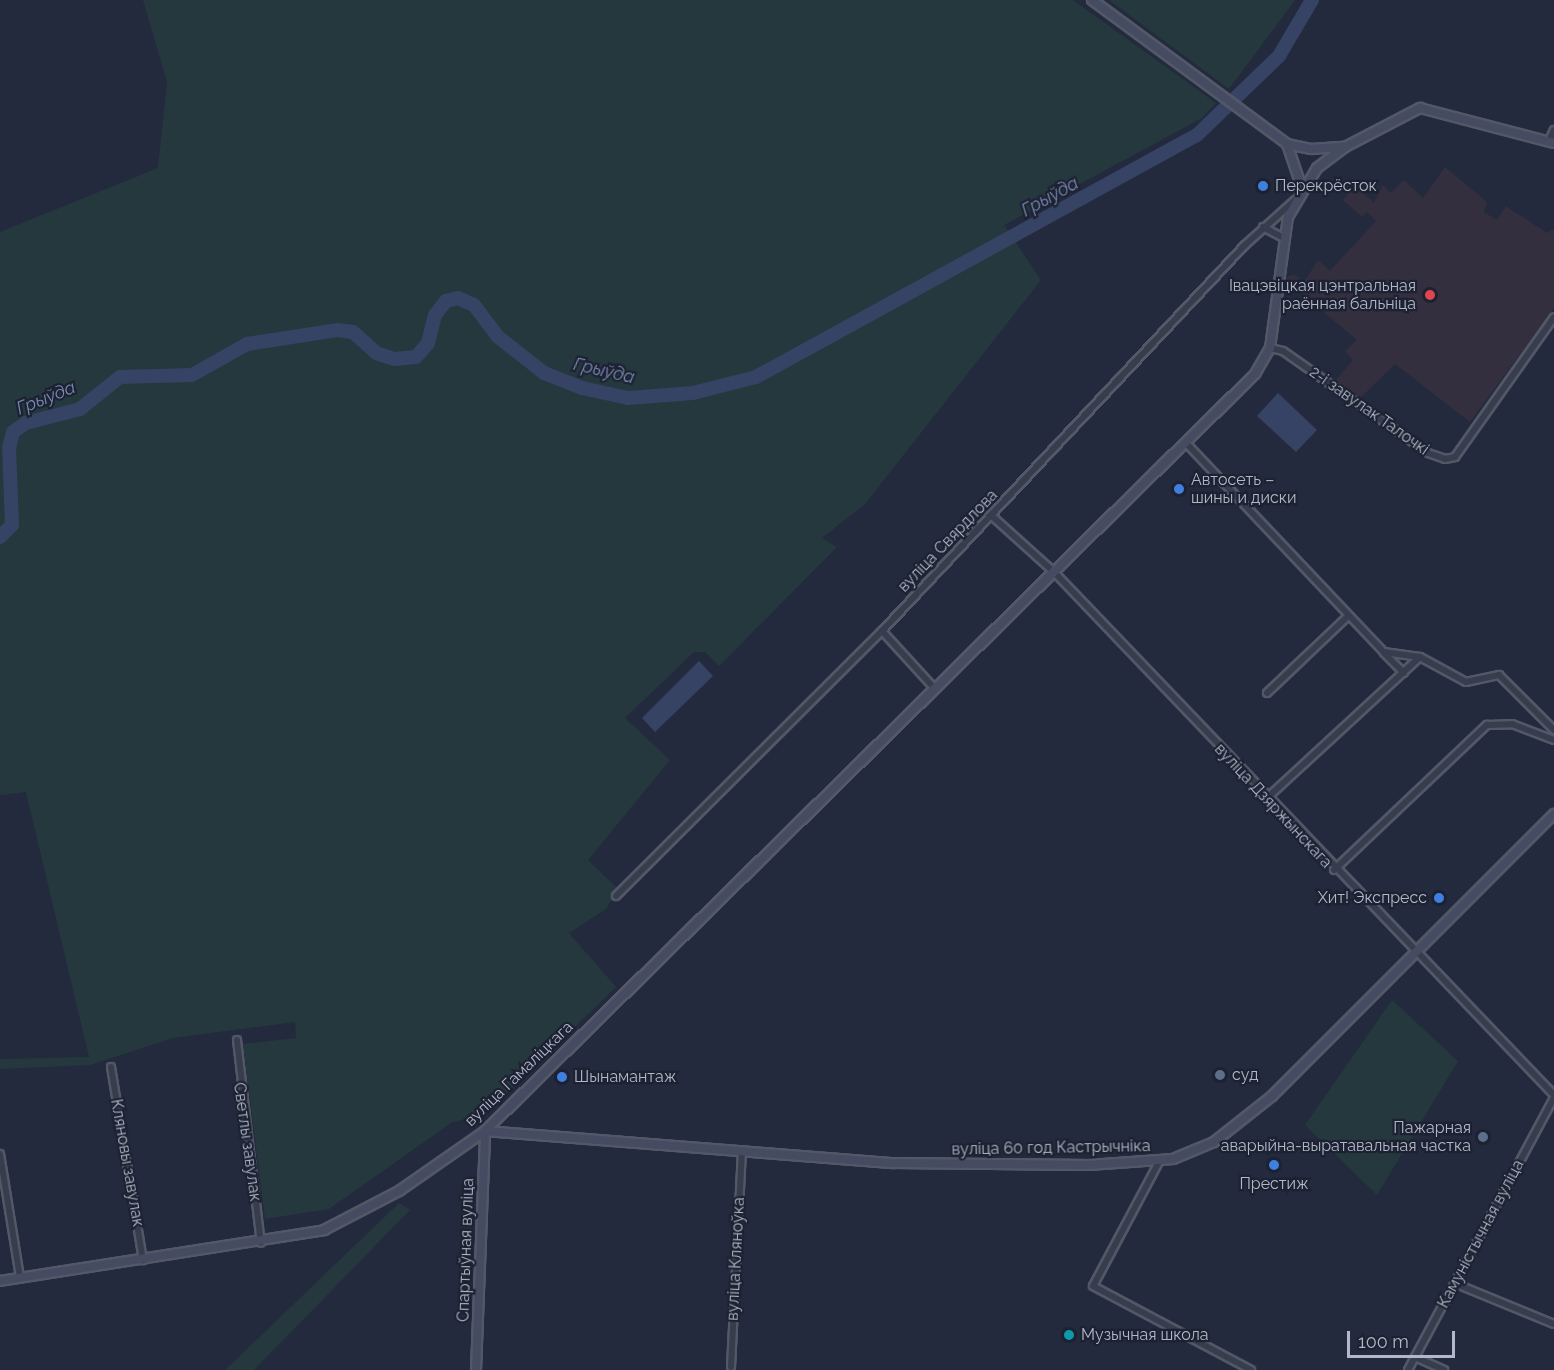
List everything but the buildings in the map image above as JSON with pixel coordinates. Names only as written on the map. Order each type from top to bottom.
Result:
[{"type":"street","points":[[1092,0],[1198,75],[1287,144],[1311,149],[1345,147],[1420,108],[1551,141],[1554,130]]},
{"type":"street","points":[[1287,144],[1302,188]]},
{"type":"street","name":"вуліца Свярдлова","points":[[616,896],[993,517],[1263,227],[1294,200],[1317,168],[1345,147]]},
{"type":"street","name":"вуліца Свярдлова","points":[[739,880],[1187,444],[1255,374],[1270,348],[1282,237],[1294,200]]},
{"type":"street","points":[[1263,227],[1282,237]]},
{"type":"street","name":"2-і завулак Талочкі","points":[[1270,348],[1293,359],[1445,459],[1455,457],[1554,317]]},
{"type":"street","points":[[1187,444],[1404,673]]},
{"type":"street","name":"вуліца Дзяржынскага","points":[[993,517],[1055,573],[1334,870],[1554,1096]]},
{"type":"street","points":[[1267,693],[1348,616]]},
{"type":"street","points":[[882,631],[935,689]]},
{"type":"street","points":[[1384,652],[1420,657],[1466,682],[1499,675],[1554,730]]},
{"type":"street","points":[[1267,798],[1420,657]]},
{"type":"street","points":[[1334,870],[1486,725],[1512,724],[1554,740]]},
{"type":"street","name":"вуліца 60 год Кастрычніка","points":[[485,1131],[742,1151],[984,1165],[1159,1162],[1189,1154],[1240,1123],[1415,954],[1554,814]]},
{"type":"street","name":"вуліца Гамаліцкага","points":[[0,1281],[261,1243],[324,1230],[399,1191],[485,1131],[739,880]]},
{"type":"street","name":"Светлы завулак","points":[[237,1040],[261,1243]]},
{"type":"street","name":"Кляновы завулак","points":[[111,1067],[143,1260]]},
{"type":"street","name":"Камуністычная вуліца","points":[[1408,1370],[1554,1096]]},
{"type":"street","name":"Спартыўная вуліца","points":[[476,1370],[485,1131]]},
{"type":"street","name":"вуліца Кляноўка","points":[[731,1367],[742,1151]]},
{"type":"street","points":[[0,1154],[20,1278]]},
{"type":"street","points":[[1159,1162],[1093,1286],[1251,1370]]},
{"type":"street","points":[[1454,1283],[1554,1324]]},
{"type":"street","points":[[1415,1357],[1444,1370]]},
{"type":"shaded area","points":[[143,0],[1073,0],[1216,103],[1202,118],[1004,225],[1041,280],[865,504],[822,538],[837,547],[719,666],[705,652],[694,652],[625,718],[670,760],[588,860],[618,889],[606,909],[569,933],[616,987],[485,1114],[451,1123],[329,1209],[265,1219],[243,1044],[296,1038],[295,1022],[173,1038],[90,1065],[0,1069],[0,1059],[89,1057],[26,792],[0,795],[0,232],[158,168],[167,82]]},
{"type":"shaded area","points":[[1109,0],[1295,0],[1229,89]]},
{"type":"shaded area","name":"Івацэвіцкая цэнтральная раённая бальніца","points":[[1445,167],[1487,202],[1484,212],[1497,220],[1506,206],[1547,233],[1554,229],[1554,308],[1470,422],[1395,364],[1359,399],[1335,381],[1353,360],[1345,351],[1357,340],[1283,278],[1294,274],[1304,282],[1318,260],[1330,271],[1376,221],[1367,212],[1362,217],[1343,200],[1355,186],[1374,203],[1383,185],[1391,193],[1404,180],[1423,198]]},
{"type":"shaded area","points":[[1392,1000],[1458,1061],[1377,1195],[1305,1125]]},
{"type":"shaded area","points":[[399,1203],[410,1210],[254,1370],[225,1370]]},
{"type":"water","points":[[1278,393],[1317,430],[1296,452],[1257,416]]},
{"type":"water","points":[[699,661],[713,676],[655,732],[642,718]]},
{"type":"waterway","name":"Грыўда","points":[[0,537],[12,525],[9,448],[13,432],[26,423],[80,409],[120,377],[192,375],[247,344],[337,330],[353,332],[376,353],[394,359],[416,357],[428,343],[435,315],[446,301],[458,298],[474,305],[497,336],[544,373],[582,388],[628,398],[693,393],[756,377],[1197,135],[1279,56],[1312,0]]},
{"type":"place","name":"Перекрёсток","points":[[1263,186]]},
{"type":"place","name":"Івацэвіцкая цэнтральная раённая бальніца","points":[[1430,295]]},
{"type":"place","name":"Автосеть – шины и диски","points":[[1179,489]]},
{"type":"place","name":"Хит! Экспресс","points":[[1439,898]]},
{"type":"place","name":"суд","points":[[1220,1075]]},
{"type":"place","name":"Шынамантаж","points":[[562,1077]]},
{"type":"place","name":"Пажарная аварыйна-выратавальная частка","points":[[1483,1137]]},
{"type":"place","name":"Престиж","points":[[1274,1165]]},
{"type":"place","name":"Музычная школа","points":[[1069,1335]]}]
